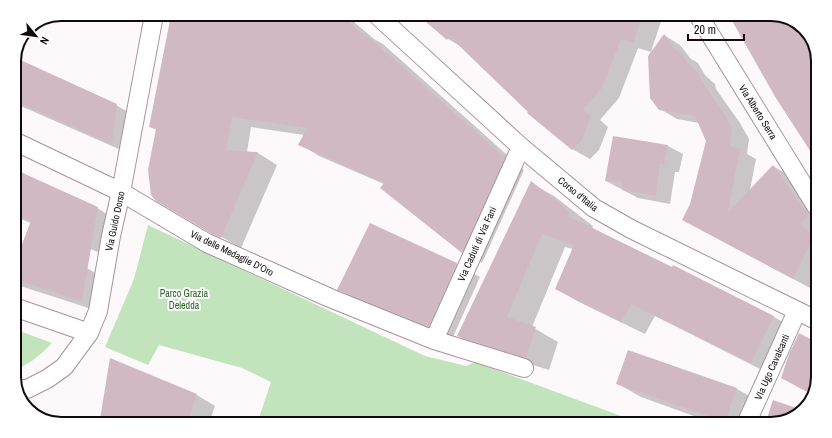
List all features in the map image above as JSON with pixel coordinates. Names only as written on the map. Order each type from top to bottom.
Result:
[{"type":"street","name":"Via Guido Dorso","points":[[23,389],[27,389],[47,379],[64,367],[89,333],[98,311],[153,21]]},
{"type":"street","name":"Corso d'Italia","points":[[383,21],[521,147],[594,208],[631,229],[811,318]]},
{"type":"street","name":"Via Alberto Serra","points":[[702,21],[811,198]]},
{"type":"street","name":"Via delle Medaglie D'Oro","points":[[21,144],[121,192],[207,243],[330,298],[434,340],[524,368]]},
{"type":"street","name":"Via Caduti di Via Fani","points":[[434,340],[521,147]]},
{"type":"street","points":[[21,309],[89,333]]},
{"type":"street","name":"VIa Ugo Cavalcanti","points":[[749,417],[797,311]]},
{"type":"green space","name":"Parco Grazia Deledda","points":[[148,225],[425,356],[466,366],[475,362],[624,417],[259,417],[271,382],[242,368],[159,345],[148,365],[105,347],[134,279]]},
{"type":"green space","points":[[21,332],[52,343],[44,351],[21,367]]},
{"type":"building","points":[[170,21],[348,21],[362,33],[363,32],[505,158],[462,253],[380,188],[384,183],[298,145],[307,128],[232,117],[226,150],[258,152],[221,238],[156,201],[151,195],[148,170],[156,129],[149,127]]},
{"type":"building","points":[[425,21],[640,21],[634,42],[621,39],[602,88],[583,109],[591,116],[582,140],[572,150],[527,113],[528,112],[449,36],[447,40]]},
{"type":"building","points":[[733,21],[782,22],[798,31],[807,43],[811,58],[811,152],[776,98]]},
{"type":"building","points":[[664,34],[675,49],[681,53],[688,64],[699,73],[700,78],[724,113],[732,128],[730,146],[740,149],[728,212],[773,165],[809,216],[800,224],[811,233],[811,242],[793,279],[682,220],[690,204],[706,141],[695,116],[659,110],[650,98],[648,56]]},
{"type":"building","points":[[21,60],[117,104],[112,144],[21,104]]},
{"type":"building","points":[[613,136],[668,145],[664,165],[660,164],[656,196],[622,190],[623,182],[605,181]]},
{"type":"building","points":[[21,172],[98,207],[82,301],[21,281],[21,247],[31,221],[21,217]]},
{"type":"building","points":[[531,181],[570,212],[568,216],[672,267],[673,265],[774,316],[751,363],[631,304],[621,322],[555,289],[574,245],[542,234],[507,317],[536,327],[526,358],[457,336]]},
{"type":"building","points":[[370,223],[457,263],[429,326],[337,290]]},
{"type":"building","points":[[799,333],[811,339],[811,383],[808,392],[781,378],[789,354]]},
{"type":"building","points":[[628,350],[737,388],[727,417],[711,417],[616,384]]},
{"type":"building","points":[[110,358],[197,394],[189,417],[100,417]]},
{"type":"building","points":[[773,400],[796,408],[784,415],[767,417]]}]
